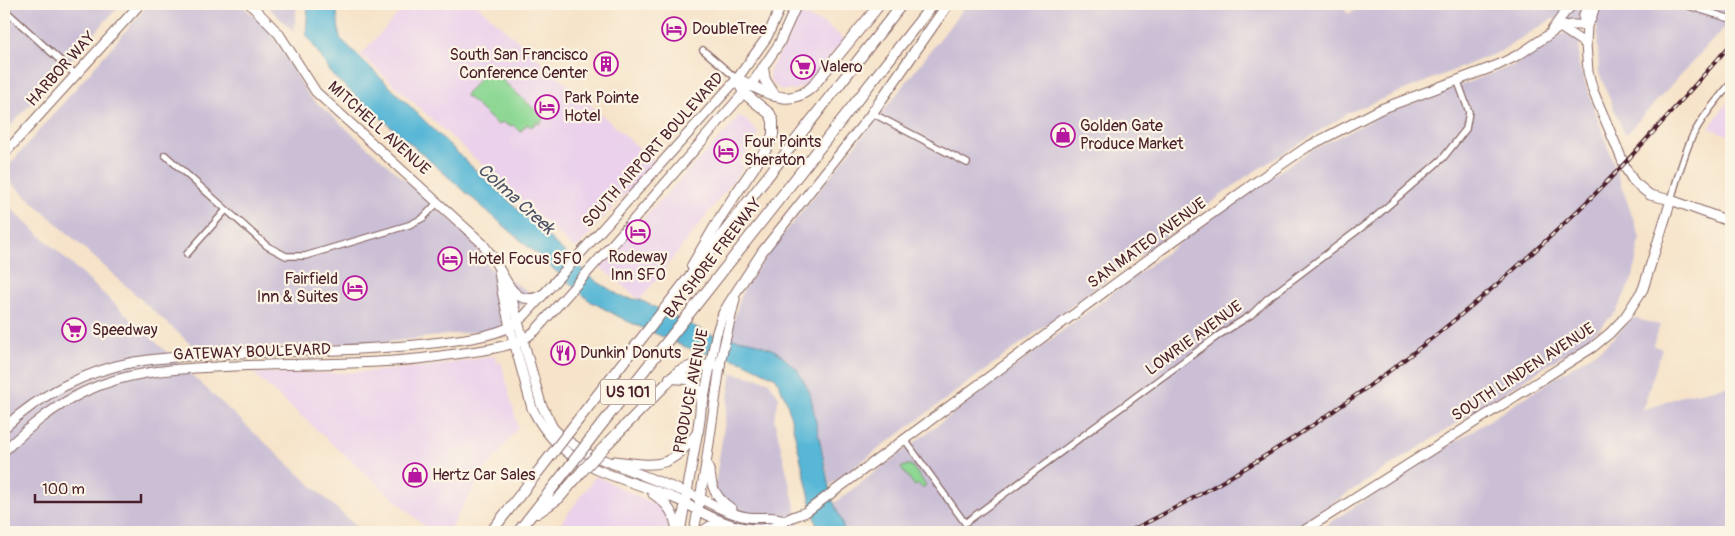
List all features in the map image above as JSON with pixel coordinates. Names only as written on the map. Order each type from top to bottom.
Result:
[{"type":"highway","points":[[748,89],[784,98],[794,98],[807,92],[880,4]]},
{"type":"highway","name":"BAYSHORE FREEWAY","points":[[491,532],[902,4]]},
{"type":"highway","name":"BAYSHORE FREEWAY","points":[[518,532],[933,4]]},
{"type":"highway","points":[[872,113],[948,4]]},
{"type":"highway","points":[[764,68],[765,80],[774,96]]},
{"type":"highway","points":[[671,301],[723,213],[773,136],[774,126],[770,114],[737,79]]},
{"type":"highway","points":[[528,520],[559,498],[670,378],[685,368],[710,361],[721,362]]},
{"type":"highway","points":[[670,378],[688,379],[694,382],[700,392],[698,431]]},
{"type":"main road","name":"HARBOR WAY","points":[[4,154],[140,4]]},
{"type":"main road","name":"MITCHELL AVENUE","points":[[250,4],[279,34],[316,92],[482,243],[508,284],[514,325]]},
{"type":"main road","name":"SOUTH AIRPORT BOULEVARD","points":[[514,325],[737,79],[767,36],[782,4]]},
{"type":"main road","name":"SOUTH AIRPORT BOULEVARD","points":[[518,341],[535,331],[748,89],[784,37],[797,4]]},
{"type":"main road","name":"SAN MATEO AVENUE","points":[[1550,32],[1565,12],[1574,4]]},
{"type":"main road","points":[[1587,25],[1584,17],[1588,4]]},
{"type":"main road","points":[[1592,4],[1594,9],[1587,25],[1588,72],[1593,91],[1626,169],[1634,182],[1650,195],[1671,200],[1731,222]]},
{"type":"main road","name":"SAN MATEO AVENUE","points":[[685,503],[724,524],[742,529],[761,530],[779,526],[785,521],[812,508],[832,494],[1163,249],[1308,147],[1382,109],[1498,65],[1520,54],[1560,27],[1571,24],[1587,25]]},
{"type":"main road","points":[[1560,27],[1586,44]]},
{"type":"main road","name":"PRODUCE AVENUE","points":[[679,532],[688,492],[710,361],[723,313],[762,252],[872,113]]},
{"type":"main road","name":"SOUTH LINDEN AVENUE","points":[[1302,532],[1593,347],[1610,333],[1630,311],[1643,289],[1671,200]]},
{"type":"main road","name":"MITCHELL AVENUE","points":[[498,267],[518,341]]},
{"type":"main road","points":[[508,284],[518,296],[526,299],[545,293]]},
{"type":"main road","name":"PRODUCE AVENUE","points":[[694,532],[721,362],[738,289]]},
{"type":"main road","name":"GATEWAY BOULEVARD","points":[[4,428],[38,401],[69,384],[106,369],[134,362],[165,358],[273,351],[370,350],[482,337],[514,325]]},
{"type":"main road","points":[[518,341],[546,416],[562,437],[573,445],[602,459],[688,492],[723,509],[744,516],[778,517],[785,521]]},
{"type":"main road","points":[[518,341],[532,408],[555,443],[567,453],[592,468],[685,503]]},
{"type":"main road","name":"GATEWAY BOULEVARD","points":[[4,451],[35,422],[64,402],[97,387],[137,374],[166,370],[256,364],[354,364],[402,361],[489,349],[518,341]]},
{"type":"main road","points":[[602,459],[647,464],[667,461],[682,452],[698,431]]},
{"type":"main road","points":[[706,464],[711,470],[713,487],[717,495],[728,506],[744,516]]},
{"type":"main road","points":[[638,485],[666,504],[674,517],[679,532]]},
{"type":"main road","points":[[701,532],[710,526],[724,524]]},
{"type":"street","points":[[1685,4],[1731,19]]},
{"type":"street","points":[[4,9],[76,75]]},
{"type":"street","points":[[703,50],[737,79]]},
{"type":"street","name":"LOWRIE AVENUE","points":[[905,440],[965,523],[1218,335],[1252,314],[1267,299],[1374,218],[1443,158],[1466,129],[1469,112],[1457,79]]},
{"type":"street","points":[[1671,200],[1692,136],[1711,107],[1731,83]]},
{"type":"street","points":[[872,113],[967,163]]},
{"type":"street","points":[[165,155],[267,246],[280,254],[296,257],[409,225],[423,218],[438,202]]},
{"type":"street","points":[[186,254],[226,210]]},
{"type":"shaded area","points":[[4,4],[121,4],[4,133]]},
{"type":"shaded area","points":[[149,4],[240,4],[269,29],[309,96],[470,237],[489,267],[532,294],[497,329],[388,342],[197,350],[4,176],[4,171]]},
{"type":"shaded area","points":[[265,4],[297,4],[294,32]]},
{"type":"shaded area","points":[[407,4],[476,4],[654,161],[577,248],[573,247],[361,55]]},
{"type":"shaded area","points":[[967,4],[1342,4],[1348,14],[1356,10],[1356,4],[1731,4],[1731,32],[1723,29],[1625,135],[1599,73],[1597,25],[1552,19],[1499,52],[1350,112],[1247,176],[830,485],[810,393],[797,369],[787,359],[766,346],[728,338],[743,290],[773,247]]},
{"type":"shaded area","points":[[800,14],[825,24],[844,39],[807,84],[794,90],[781,90],[773,84],[769,72]]},
{"type":"shaded area","points":[[1569,32],[1580,38],[1578,63],[1640,238],[1633,277],[1616,312],[1588,339],[1287,532],[845,532],[833,504],[1220,212],[1308,152],[1384,114],[1517,64],[1549,38]]},
{"type":"shaded area","points":[[1731,98],[1731,136],[1709,128]]},
{"type":"shaded area","points":[[739,115],[759,134],[739,163],[744,167],[640,300],[600,267],[732,125]]},
{"type":"shaded area","points":[[4,202],[362,532],[4,532]]},
{"type":"shaded area","points":[[1633,318],[1660,325],[1653,345],[1662,349],[1642,411],[1684,395],[1731,386],[1731,532],[1315,532],[1605,346]]},
{"type":"shaded area","points":[[495,356],[497,363],[501,362],[518,427],[486,468],[448,532],[431,532],[253,373],[379,371],[440,365]]},
{"type":"shaded area","points":[[732,373],[768,381],[779,397],[774,418],[801,532],[708,532]]},
{"type":"shaded area","points":[[596,476],[660,507],[669,521],[669,532],[554,532]]},
{"type":"green space","points":[[489,68],[544,118],[539,124],[537,122],[531,127],[527,124],[520,132],[513,125],[509,126],[502,122],[498,125],[465,95]]},
{"type":"green space","points":[[911,465],[926,485],[922,488],[918,484],[915,486],[901,468]]},
{"type":"water","points":[[308,4],[340,4],[337,14],[340,38],[468,163],[596,281],[622,297],[640,300],[710,334],[754,342],[776,351],[797,369],[810,393],[831,496],[842,522],[844,532],[818,532],[787,402],[776,378],[741,361],[688,348],[627,321],[590,301],[333,76],[306,34]]},
{"type":"railway","points":[[1128,532],[1192,499],[1315,424],[1432,339],[1487,293],[1594,195],[1647,140],[1731,44]]},
{"type":"place","name":"DoubleTree","points":[[674,29]]},
{"type":"place","name":"South San Francisco Conference Center","points":[[606,64]]},
{"type":"place","name":"Valero","points":[[803,67]]},
{"type":"place","name":"Park Pointe Hotel","points":[[547,107]]},
{"type":"place","name":"Golden Gate Produce Market","points":[[1063,135]]},
{"type":"place","name":"Four Points Sheraton","points":[[726,151]]},
{"type":"place","name":"Rodeway Inn SFO","points":[[638,232]]},
{"type":"place","name":"Hotel Focus SFO","points":[[450,259]]},
{"type":"place","name":"Fairfield Inn & Suites","points":[[355,288]]},
{"type":"place","name":"Speedway","points":[[74,330]]},
{"type":"place","name":"Dunkin' Donuts","points":[[563,353]]},
{"type":"place","name":"Hertz Car Sales","points":[[415,475]]},
{"type":"water label","name":"Colma Creek","points":[[516,199]]}]
